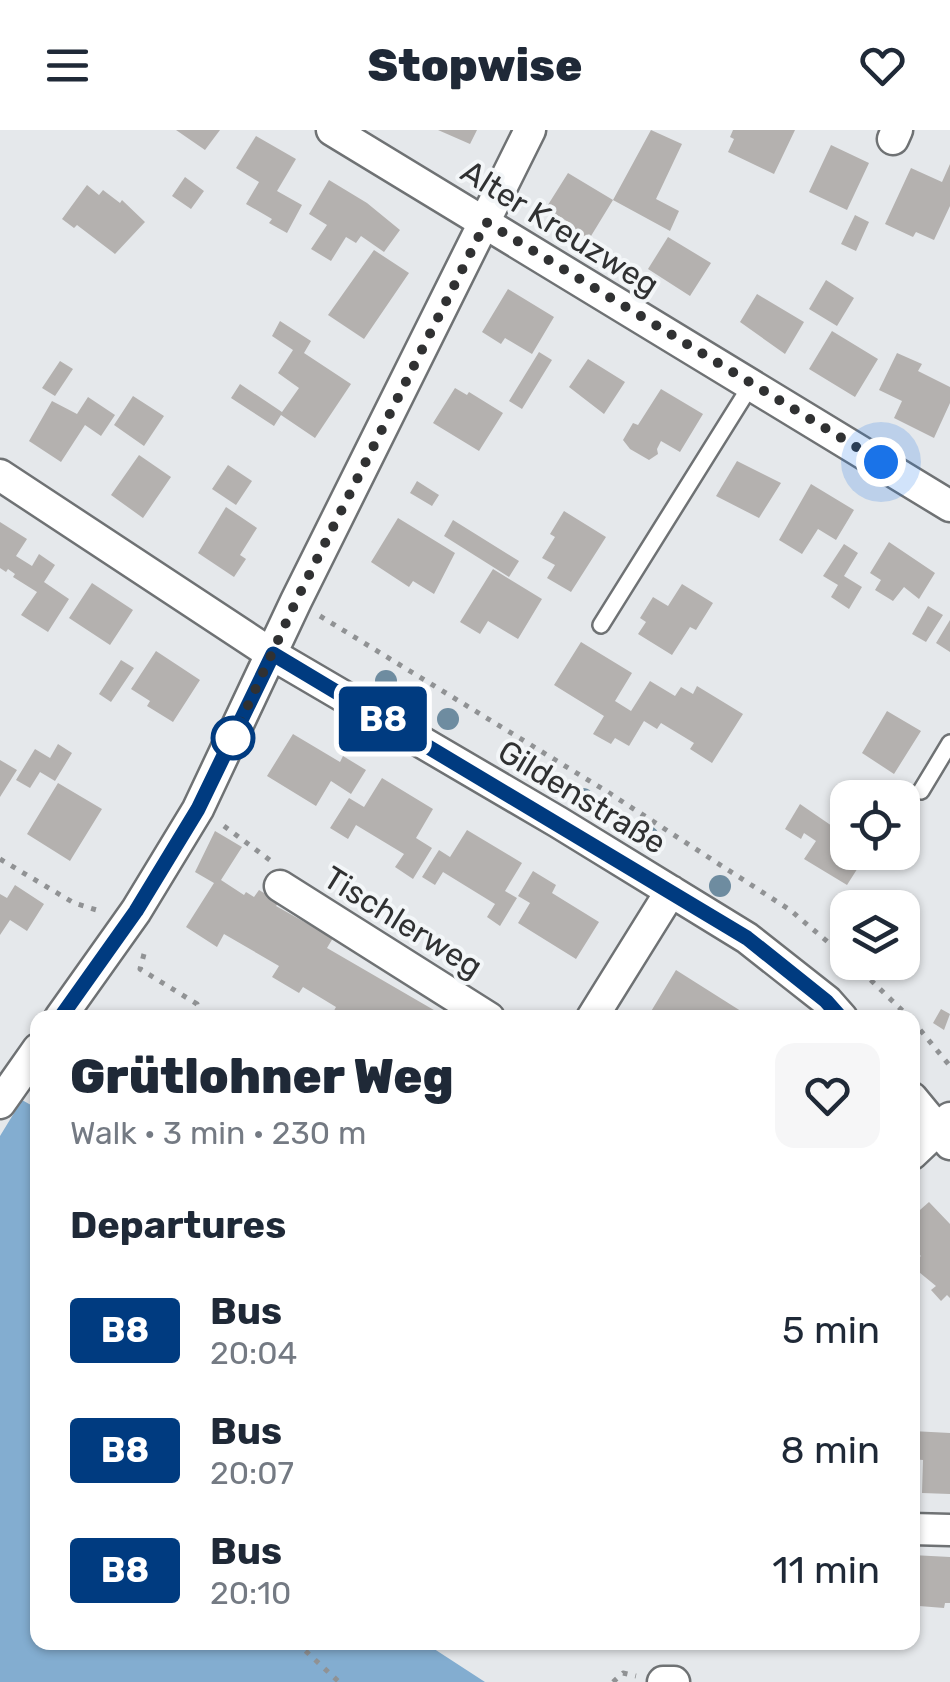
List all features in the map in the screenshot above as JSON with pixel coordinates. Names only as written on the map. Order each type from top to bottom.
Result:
[{"type":"street","name":"Alter Kreuzweg","points":[[332,130],[950,506]]},
{"type":"street","points":[[66,1010],[136,911],[198,809],[296,601],[530,130]]},
{"type":"street","name":"Gildenstraße","points":[[0,475],[273,654],[747,938],[834,1010]]},
{"type":"street","name":"Tischlerweg","points":[[280,886],[477,1010]]},
{"type":"street","points":[[597,1010],[670,891]]},
{"type":"street","points":[[0,1103],[30,1060]]},
{"type":"street","points":[[920,1106],[946,1130],[920,1148]]},
{"type":"street","points":[[920,1529],[950,1530]]},
{"type":"street","points":[[663,1682],[674,1682]]},
{"type":"lane","points":[[601,624],[752,385]]},
{"type":"lane","points":[[921,791],[950,743]]},
{"type":"path","points":[[296,601],[690,845],[790,910],[830,943]]},
{"type":"path","points":[[198,809],[276,864],[280,886]]},
{"type":"path","points":[[0,860],[74,903],[101,911],[116,896],[136,911]]},
{"type":"path","points":[[144,953],[140,970],[196,1004],[198,1010]]},
{"type":"path","points":[[871,980],[902,1010]]},
{"type":"path","points":[[920,1030],[950,1066]]},
{"type":"path","points":[[305,1650],[339,1682]]},
{"type":"shaded area","points":[[22,1100],[30,1104],[30,1650],[436,1650],[485,1682],[0,1682],[0,1136]]},
{"type":"building","points":[[176,130],[220,130],[205,150]]},
{"type":"building","points":[[438,130],[477,130],[470,144]]},
{"type":"building","points":[[651,130],[682,144],[656,199],[679,211],[670,231],[613,200]]},
{"type":"building","points":[[733,130],[795,130],[774,174],[728,152]]},
{"type":"building","points":[[256,136],[296,159],[277,191],[302,205],[287,233],[246,204],[259,182],[236,168]]},
{"type":"building","points":[[831,145],[869,163],[847,210],[809,192]]},
{"type":"building","points":[[950,164],[950,206],[934,240],[916,232],[913,237],[885,224],[911,168],[942,182]]},
{"type":"building","points":[[568,173],[613,200],[591,236],[571,228],[573,225],[546,208]]},
{"type":"building","points":[[185,177],[204,191],[191,209],[172,196]]},
{"type":"building","points":[[329,180],[367,203],[400,230],[384,252],[361,236],[356,243],[346,237],[331,261],[311,249],[327,225],[309,214]]},
{"type":"building","points":[[87,185],[99,195],[103,190],[120,203],[122,200],[145,222],[115,254],[77,225],[74,228],[62,219]]},
{"type":"building","points":[[855,215],[869,222],[856,251],[841,244]]},
{"type":"building","points":[[668,237],[711,263],[690,296],[648,269]]},
{"type":"building","points":[[374,250],[409,273],[364,339],[328,315]]},
{"type":"building","points":[[826,280],[854,298],[837,326],[809,309]]},
{"type":"building","points":[[508,289],[554,317],[532,354],[505,338],[501,344],[482,332]]},
{"type":"building","points":[[757,294],[804,322],[785,354],[740,322]]},
{"type":"building","points":[[280,321],[311,341],[304,353],[351,384],[315,438],[281,415],[274,426],[231,398],[240,384],[282,412],[299,388],[278,373],[293,350],[272,336]]},
{"type":"building","points":[[832,331],[878,359],[855,397],[809,369]]},
{"type":"building","points":[[539,352],[552,360],[522,409],[509,401]]},
{"type":"building","points":[[897,353],[922,364],[918,371],[950,387],[950,403],[934,438],[894,418],[902,401],[879,390]]},
{"type":"building","points":[[588,359],[625,382],[604,414],[569,387]]},
{"type":"building","points":[[60,361],[73,369],[55,396],[42,388]]},
{"type":"building","points":[[455,388],[503,413],[479,451],[433,423]]},
{"type":"building","points":[[661,389],[703,414],[680,452],[661,441],[658,454],[649,460],[623,440],[633,423],[638,425]]},
{"type":"building","points":[[133,396],[164,416],[144,446],[114,425]]},
{"type":"building","points":[[88,397],[115,415],[101,436],[85,425],[61,462],[29,441],[52,401],[77,414]]},
{"type":"building","points":[[139,455],[171,477],[143,518],[111,495]]},
{"type":"building","points":[[737,461],[781,483],[759,518],[716,496]]},
{"type":"building","points":[[228,465],[252,481],[236,505],[212,489]]},
{"type":"building","points":[[417,481],[439,495],[432,506],[410,493]]},
{"type":"building","points":[[811,484],[854,510],[836,540],[818,529],[802,554],[779,540]]},
{"type":"building","points":[[226,507],[257,528],[240,555],[246,559],[234,577],[198,553]]},
{"type":"building","points":[[564,511],[606,537],[571,592],[547,578],[555,565],[542,558]]},
{"type":"building","points":[[398,518],[455,553],[434,594],[413,581],[409,587],[371,562]]},
{"type":"building","points":[[453,520],[519,561],[509,577],[444,536]]},
{"type":"building","points":[[0,522],[27,539],[16,556],[32,566],[39,554],[55,565],[44,582],[69,599],[48,632],[21,615],[37,592],[13,577],[15,574],[8,569],[6,572],[0,568]]},
{"type":"building","points":[[889,542],[935,573],[919,599],[904,587],[893,601],[875,590],[881,580],[870,573]]},
{"type":"building","points":[[844,544],[858,553],[844,576],[862,587],[849,609],[831,597],[838,585],[823,576]]},
{"type":"building","points":[[493,569],[542,599],[518,639],[488,621],[480,634],[460,622]]},
{"type":"building","points":[[92,583],[133,610],[110,645],[69,618]]},
{"type":"building","points":[[682,584],[713,603],[696,630],[690,627],[672,655],[638,634],[646,622],[640,618],[653,597],[668,606]]},
{"type":"building","points":[[928,606],[943,615],[926,642],[912,634]]},
{"type":"building","points":[[950,620],[950,652],[936,643]]},
{"type":"building","points":[[581,642],[632,673],[615,701],[631,711],[650,681],[675,696],[681,687],[693,694],[697,686],[743,714],[712,763],[690,749],[694,743],[661,723],[657,729],[644,721],[629,746],[615,738],[611,744],[593,734],[604,716],[554,685]]},
{"type":"building","points":[[156,651],[200,680],[173,722],[147,706],[150,701],[131,689]]},
{"type":"building","points":[[121,660],[134,668],[111,702],[99,694]]},
{"type":"building","points":[[887,711],[921,731],[894,774],[862,753]]},
{"type":"building","points":[[293,734],[340,762],[343,756],[366,770],[351,794],[331,781],[316,806],[267,776]]},
{"type":"building","points":[[58,744],[72,753],[55,781],[40,772],[30,788],[16,780],[35,749],[50,758]]},
{"type":"building","points":[[0,760],[17,770],[0,797]]},
{"type":"building","points":[[382,778],[433,809],[416,838],[432,848],[413,879],[395,867],[404,854],[356,825],[348,839],[330,828],[349,798],[364,807]]},
{"type":"building","points":[[58,783],[102,809],[70,861],[27,834]]},
{"type":"building","points":[[800,804],[830,825],[830,870],[857,870],[847,885],[804,859],[816,841],[804,833],[801,839],[785,829]]},
{"type":"building","points":[[467,830],[522,863],[505,891],[517,898],[500,926],[487,917],[495,904],[443,872],[435,885],[422,877],[439,850],[450,857]]},
{"type":"building","points":[[215,831],[242,847],[221,880],[244,895],[246,892],[254,897],[259,890],[279,902],[276,906],[333,938],[327,948],[434,1010],[334,1010],[336,1007],[303,987],[299,993],[272,977],[279,966],[224,934],[217,947],[186,927],[214,883],[195,872]]},
{"type":"building","points":[[533,871],[556,885],[552,893],[599,922],[576,959],[518,923],[530,903],[518,896]]},
{"type":"building","points":[[15,885],[44,904],[27,931],[10,920],[0,935],[0,894],[7,898]]},
{"type":"building","points":[[676,970],[739,1010],[652,1010]]},
{"type":"building","points":[[941,1009],[950,1014],[944,1030],[933,1023]]},
{"type":"building","points":[[929,1202],[950,1224],[950,1298],[947,1295],[941,1301],[931,1290],[936,1286],[920,1273],[920,1210]]},
{"type":"building","points":[[920,1431],[950,1433],[950,1494],[922,1493]]},
{"type":"building","points":[[920,1555],[950,1557],[950,1603],[945,1603],[944,1608],[920,1606]]},
{"type":"bus line","name":"B8","points":[[66,1010],[136,911],[198,809],[273,654],[747,938],[834,1010]]},
{"type":"route","points":[[233,738],[296,601],[486,222],[881,462]]}]
